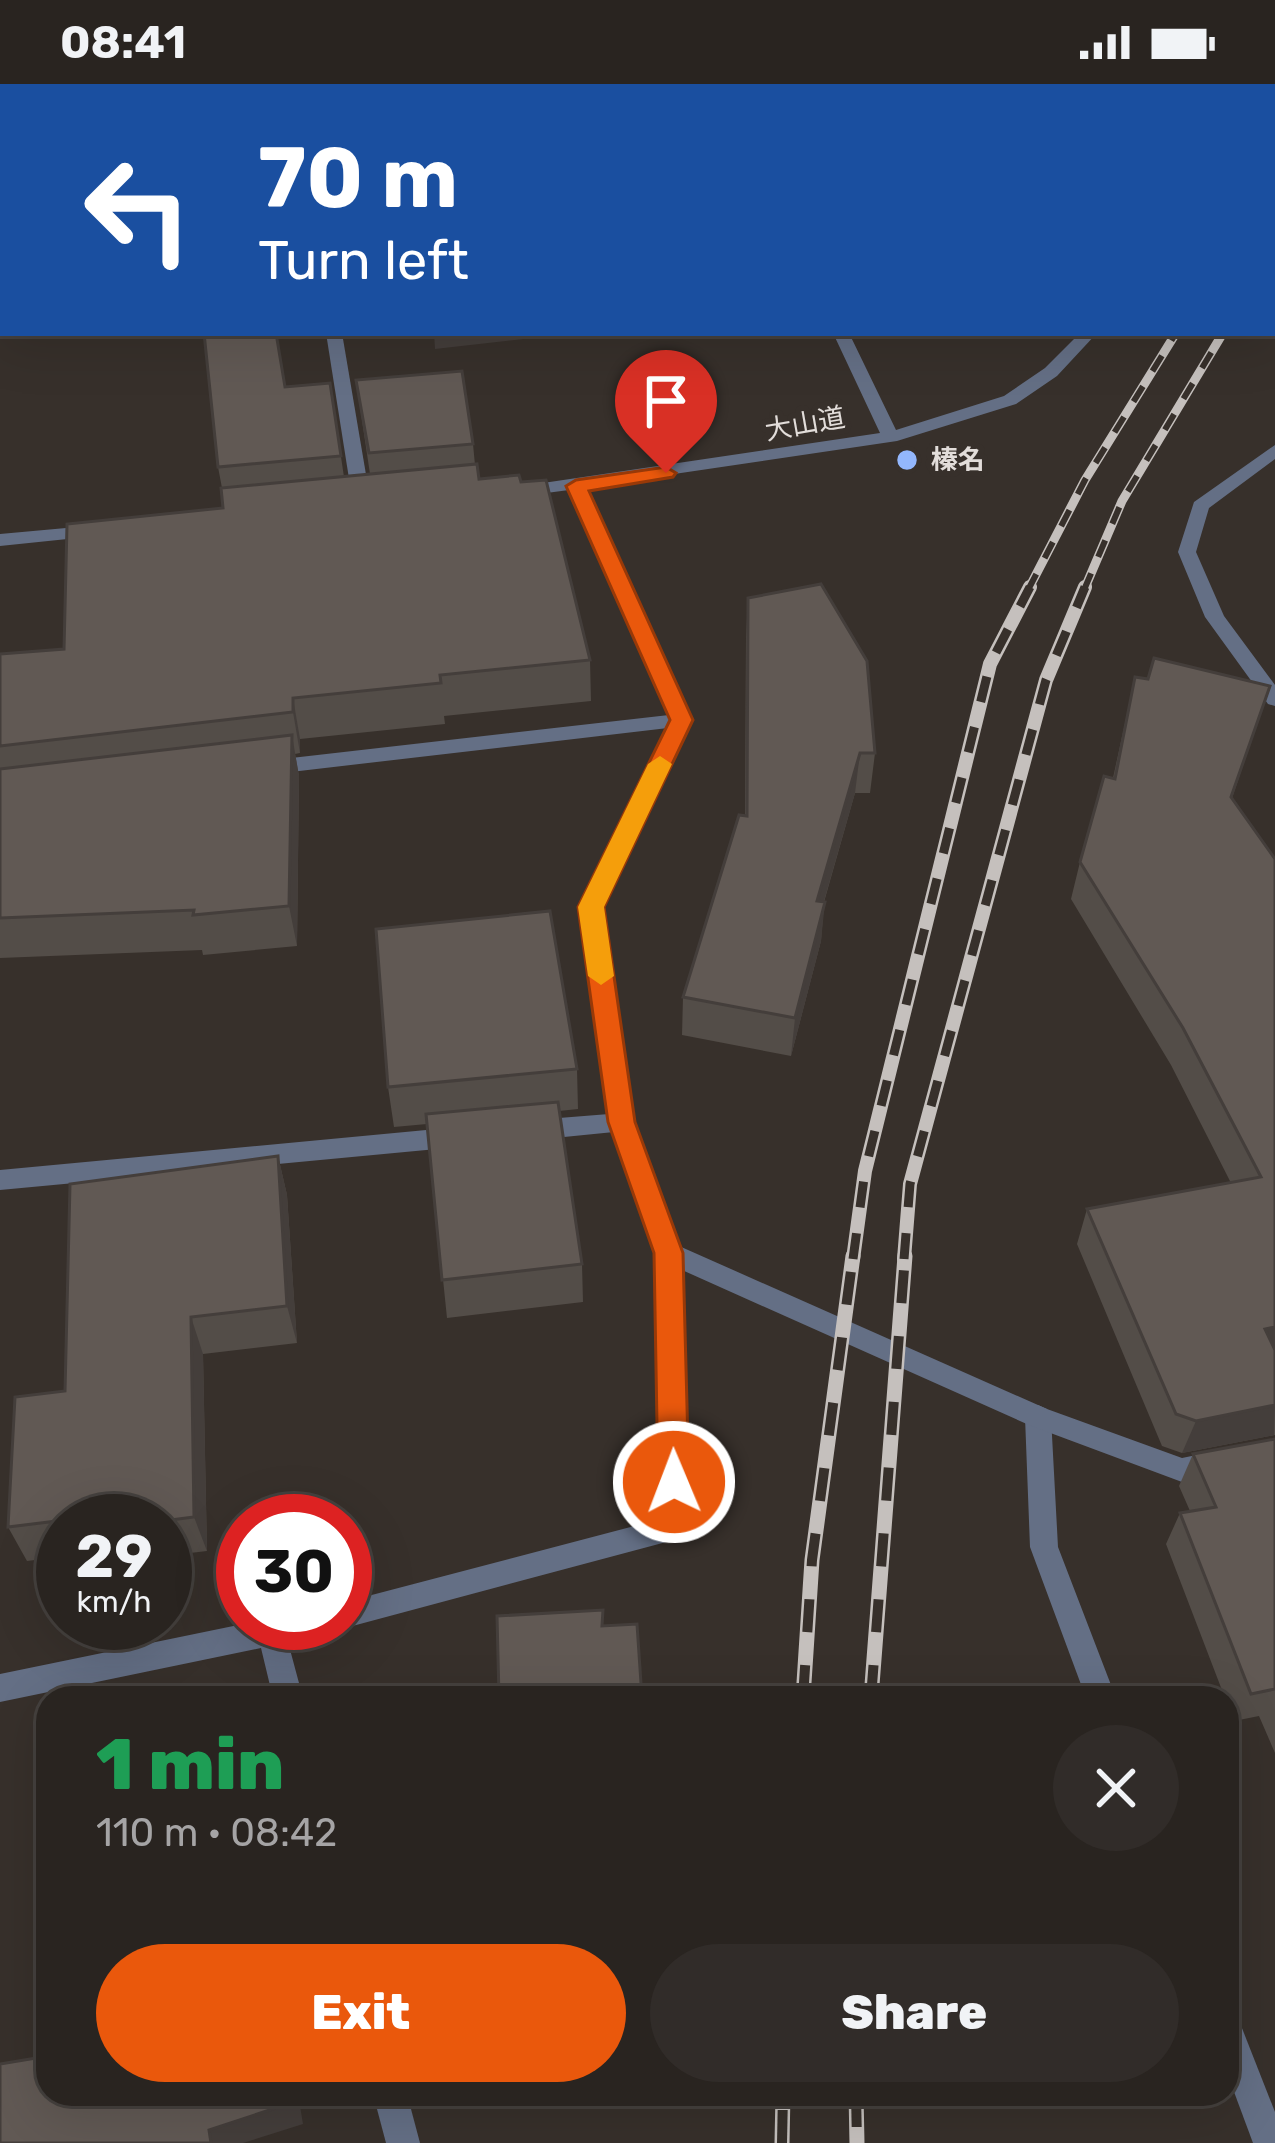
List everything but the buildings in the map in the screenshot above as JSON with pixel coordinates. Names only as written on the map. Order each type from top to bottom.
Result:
[{"type":"street","points":[[334,336],[362,506]]},
{"type":"street","points":[[842,336],[891,437]]},
{"type":"street","name":"大山道","points":[[505,493],[891,437],[1010,400],[1051,372],[1086,336]]},
{"type":"street","points":[[1275,450],[1200,506],[1187,552],[1215,616],[1275,699]]},
{"type":"street","points":[[576,486],[682,720]]},
{"type":"street","points":[[340,508],[386,504]]},
{"type":"street","points":[[0,540],[113,530]]},
{"type":"street","points":[[235,772],[682,720]]},
{"type":"street","points":[[372,1608],[675,1528],[669,1253],[622,1122],[591,907],[682,720]]},
{"type":"street","points":[[0,1180],[622,1122]]},
{"type":"street","points":[[669,1253],[1038,1417],[1182,1469],[1275,1451]]},
{"type":"street","points":[[1038,1417],[1044,1547],[1096,1686]]},
{"type":"street","points":[[0,1688],[216,1645]]},
{"type":"street","points":[[276,1650],[285,1686]]},
{"type":"street","points":[[1239,2061],[1270,2143]]},
{"type":"street","points":[[393,2106],[403,2143]]},
{"type":"railway","points":[[1028,590],[1085,480],[1174,336]]},
{"type":"railway","points":[[1084,590],[1122,501],[1221,336]]},
{"type":"railway","points":[[853,1259],[865,1171],[990,664],[1030,587]]},
{"type":"railway","points":[[904,1259],[910,1184],[1046,680],[1085,587]]},
{"type":"railway","points":[[804,1686],[812,1560],[853,1256]]},
{"type":"railway","points":[[872,1686],[905,1256]]},
{"type":"railway","points":[[782,2143],[783,2106]]},
{"type":"railway","points":[[856,2106],[857,2143]]},
{"type":"slow traffic","points":[[601,976],[591,907],[660,764]]},
{"type":"place","name":"榛名","points":[[907,460]]},
{"type":"route","points":[[666,473],[576,486],[682,720],[591,907],[622,1122],[669,1253],[674,1482]]}]
